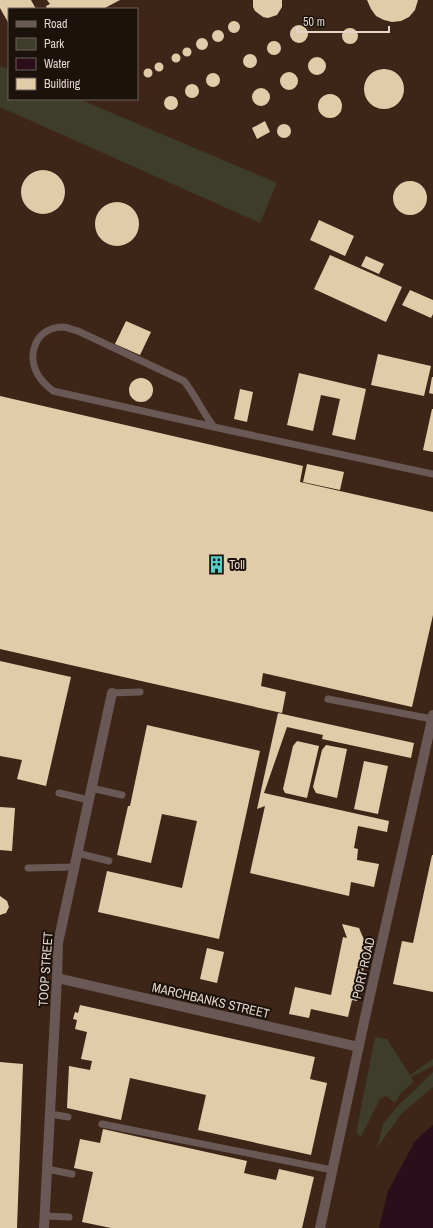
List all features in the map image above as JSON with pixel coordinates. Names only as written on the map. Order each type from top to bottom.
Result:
[{"type":"street","name":"TOOP STREET","points":[[44,1228],[58,943],[112,693]]},
{"type":"street","name":"PORT ROAD","points":[[320,1228],[433,717]]},
{"type":"street","name":"MARCHBANKS STREET","points":[[57,978],[359,1047]]},
{"type":"lane","points":[[214,427],[200,407],[194,394],[184,382],[78,331],[63,327],[52,329],[42,334],[34,344],[32,357],[37,374],[43,383],[53,391],[232,432],[433,474]]},
{"type":"lane","points":[[112,693],[140,692]]},
{"type":"lane","points":[[328,698],[433,717]]},
{"type":"lane","points":[[91,788],[122,795]]},
{"type":"lane","points":[[59,793],[89,800]]},
{"type":"lane","points":[[77,853],[109,861]]},
{"type":"lane","points":[[28,868],[74,867]]},
{"type":"lane","points":[[50,1114],[68,1117]]},
{"type":"lane","points":[[102,1124],[332,1170]]},
{"type":"lane","points":[[47,1169],[72,1174]]},
{"type":"lane","points":[[45,1216],[69,1217]]},
{"type":"green space","points":[[0,66],[8,69],[8,100],[81,100],[277,183],[260,223],[0,107]]},
{"type":"green space","points":[[375,1037],[387,1039],[410,1075],[433,1059],[433,1066],[411,1077],[414,1082],[401,1093],[395,1103],[386,1096],[380,1099],[361,1137],[356,1133]]},
{"type":"green space","points":[[433,1072],[433,1087],[402,1113],[377,1148],[383,1124],[397,1107]]},
{"type":"water","points":[[433,1125],[433,1228],[379,1228],[388,1191],[415,1141]]},
{"type":"building","points":[[0,0],[31,0],[35,8],[8,8],[8,22],[0,8]]},
{"type":"building","points":[[47,0],[120,0],[105,8],[47,8],[46,6],[50,4]]},
{"type":"building","points":[[253,0],[282,0],[282,7],[277,15],[268,18],[263,17],[255,11],[253,7]]},
{"type":"building","points":[[367,0],[418,0],[415,10],[409,17],[401,21],[392,22],[376,16]]},
{"type":"building","points":[[234,21],[238,23],[240,27],[238,31],[234,33],[230,31],[228,27],[230,23]]},
{"type":"building","points":[[299,25],[305,28],[308,34],[305,40],[299,43],[293,40],[290,34],[293,28]]},
{"type":"building","points":[[350,28],[357,33],[358,36],[353,43],[350,44],[343,39],[342,36],[347,29]]},
{"type":"building","points":[[218,30],[222,32],[224,36],[222,40],[218,42],[214,40],[212,36],[214,32]]},
{"type":"building","points":[[202,38],[206,40],[208,44],[206,48],[202,50],[198,48],[196,44],[198,40]]},
{"type":"building","points":[[271,41],[277,41],[281,45],[281,51],[277,55],[271,55],[267,51],[267,45]]},
{"type":"building","points":[[185,48],[189,48],[191,52],[189,56],[185,56],[183,54],[183,50]]},
{"type":"building","points":[[174,54],[178,54],[180,58],[178,62],[174,62],[172,60],[172,56]]},
{"type":"building","points":[[247,54],[253,54],[257,58],[257,64],[253,68],[247,68],[243,64],[243,58]]},
{"type":"building","points":[[317,57],[323,60],[326,66],[323,72],[317,75],[311,72],[308,66],[311,60]]},
{"type":"building","points":[[157,63],[161,63],[163,67],[161,71],[157,71],[155,69],[155,65]]},
{"type":"building","points":[[146,69],[150,69],[152,73],[150,77],[146,77],[144,75],[144,71]]},
{"type":"building","points":[[388,69],[395,72],[401,78],[404,89],[403,97],[395,106],[388,109],[380,109],[373,106],[365,97],[364,85],[367,78],[376,70]]},
{"type":"building","points":[[289,72],[295,75],[298,81],[295,87],[289,90],[283,87],[280,81],[283,75]]},
{"type":"building","points":[[210,73],[216,73],[220,77],[220,83],[216,87],[210,87],[206,83],[206,77]]},
{"type":"building","points":[[189,84],[195,84],[199,88],[199,94],[195,98],[189,98],[185,94],[185,88]]},
{"type":"building","points":[[261,88],[267,91],[270,97],[267,103],[261,106],[255,103],[252,97],[255,91]]},
{"type":"building","points":[[330,94],[338,98],[342,106],[338,114],[330,118],[322,114],[318,106],[322,98]]},
{"type":"building","points":[[171,96],[176,98],[178,103],[176,108],[171,110],[166,108],[164,103],[166,98]]},
{"type":"building","points":[[265,121],[270,132],[257,139],[252,128]]},
{"type":"building","points":[[281,124],[287,124],[291,128],[291,134],[287,138],[281,138],[277,134],[277,128]]},
{"type":"building","points":[[39,170],[47,170],[52,171],[59,176],[64,183],[64,201],[59,208],[52,213],[39,214],[31,211],[24,204],[21,196],[21,188],[24,180],[31,173]]},
{"type":"building","points":[[413,181],[420,183],[425,188],[427,198],[425,208],[420,213],[407,215],[400,213],[395,208],[393,195],[395,188],[400,183]]},
{"type":"building","points":[[113,202],[121,202],[126,203],[133,208],[138,215],[138,233],[133,240],[126,245],[113,246],[105,243],[98,236],[95,228],[95,220],[98,212],[105,205]]},
{"type":"building","points":[[319,220],[354,236],[345,256],[310,240]]},
{"type":"building","points":[[330,255],[402,287],[386,322],[314,289]]},
{"type":"building","points":[[366,256],[384,264],[379,274],[361,266]]},
{"type":"building","points":[[410,290],[433,300],[433,314],[431,318],[402,305]]},
{"type":"building","points":[[126,321],[151,332],[140,355],[115,344]]},
{"type":"building","points":[[378,354],[431,366],[424,396],[371,385]]},
{"type":"building","points":[[299,373],[366,389],[355,440],[332,435],[340,399],[321,395],[313,431],[287,425]]},
{"type":"building","points":[[433,377],[433,394],[429,393]]},
{"type":"building","points":[[141,378],[150,381],[153,390],[150,399],[141,402],[132,399],[129,390],[132,381]]},
{"type":"building","points":[[240,389],[253,392],[247,422],[234,419]]},
{"type":"building","name":"Toll","points":[[0,396],[303,466],[300,482],[433,512],[433,615],[412,707],[263,673],[261,686],[286,692],[282,713],[0,649]]},
{"type":"building","points":[[433,409],[433,452],[423,450]]},
{"type":"building","points":[[307,464],[344,472],[340,490],[303,482]]},
{"type":"building","points":[[0,661],[71,677],[46,786],[17,779],[22,760],[0,756]]},
{"type":"building","points":[[278,713],[414,743],[411,758],[322,739],[323,735],[287,727],[264,793],[389,821],[387,832],[358,826],[354,848],[358,849],[357,860],[379,864],[374,887],[351,882],[349,896],[250,873],[265,806],[257,809]]},
{"type":"building","points":[[147,725],[260,751],[219,939],[98,912],[107,871],[182,888],[197,821],[162,814],[151,863],[117,855],[128,806],[130,806]]},
{"type":"building","points":[[297,741],[319,746],[307,798],[285,793],[283,789],[293,746]]},
{"type":"building","points":[[326,745],[347,749],[337,798],[316,793],[313,787],[322,750]]},
{"type":"building","points":[[364,761],[388,766],[378,814],[354,809]]},
{"type":"building","points":[[0,807],[15,808],[12,851],[0,850]]},
{"type":"building","points":[[432,855],[433,992],[393,984],[402,941],[413,943]]},
{"type":"building","points":[[0,896],[7,901],[9,907],[6,913],[0,915]]},
{"type":"building","points":[[342,924],[359,928],[365,942],[369,943],[357,1001],[352,1000],[348,1017],[311,1009],[309,1018],[289,1014],[295,987],[331,995],[343,937],[347,938]]},
{"type":"building","points":[[207,948],[224,952],[217,983],[200,979]]},
{"type":"building","points":[[80,1005],[315,1057],[310,1079],[327,1083],[311,1155],[198,1130],[206,1095],[130,1078],[121,1120],[67,1108],[69,1066],[90,1070],[92,1061],[81,1059],[87,1032],[75,1029],[77,1020],[73,1019],[75,1012],[78,1013]]},
{"type":"building","points":[[0,1062],[23,1064],[17,1228],[0,1228]]},
{"type":"building","points":[[103,1129],[247,1161],[244,1173],[276,1180],[279,1169],[314,1177],[302,1228],[111,1228],[82,1222],[93,1172],[74,1168],[80,1139],[100,1143]]},
{"type":"place","name":"Toll","points":[[216,564]]}]
